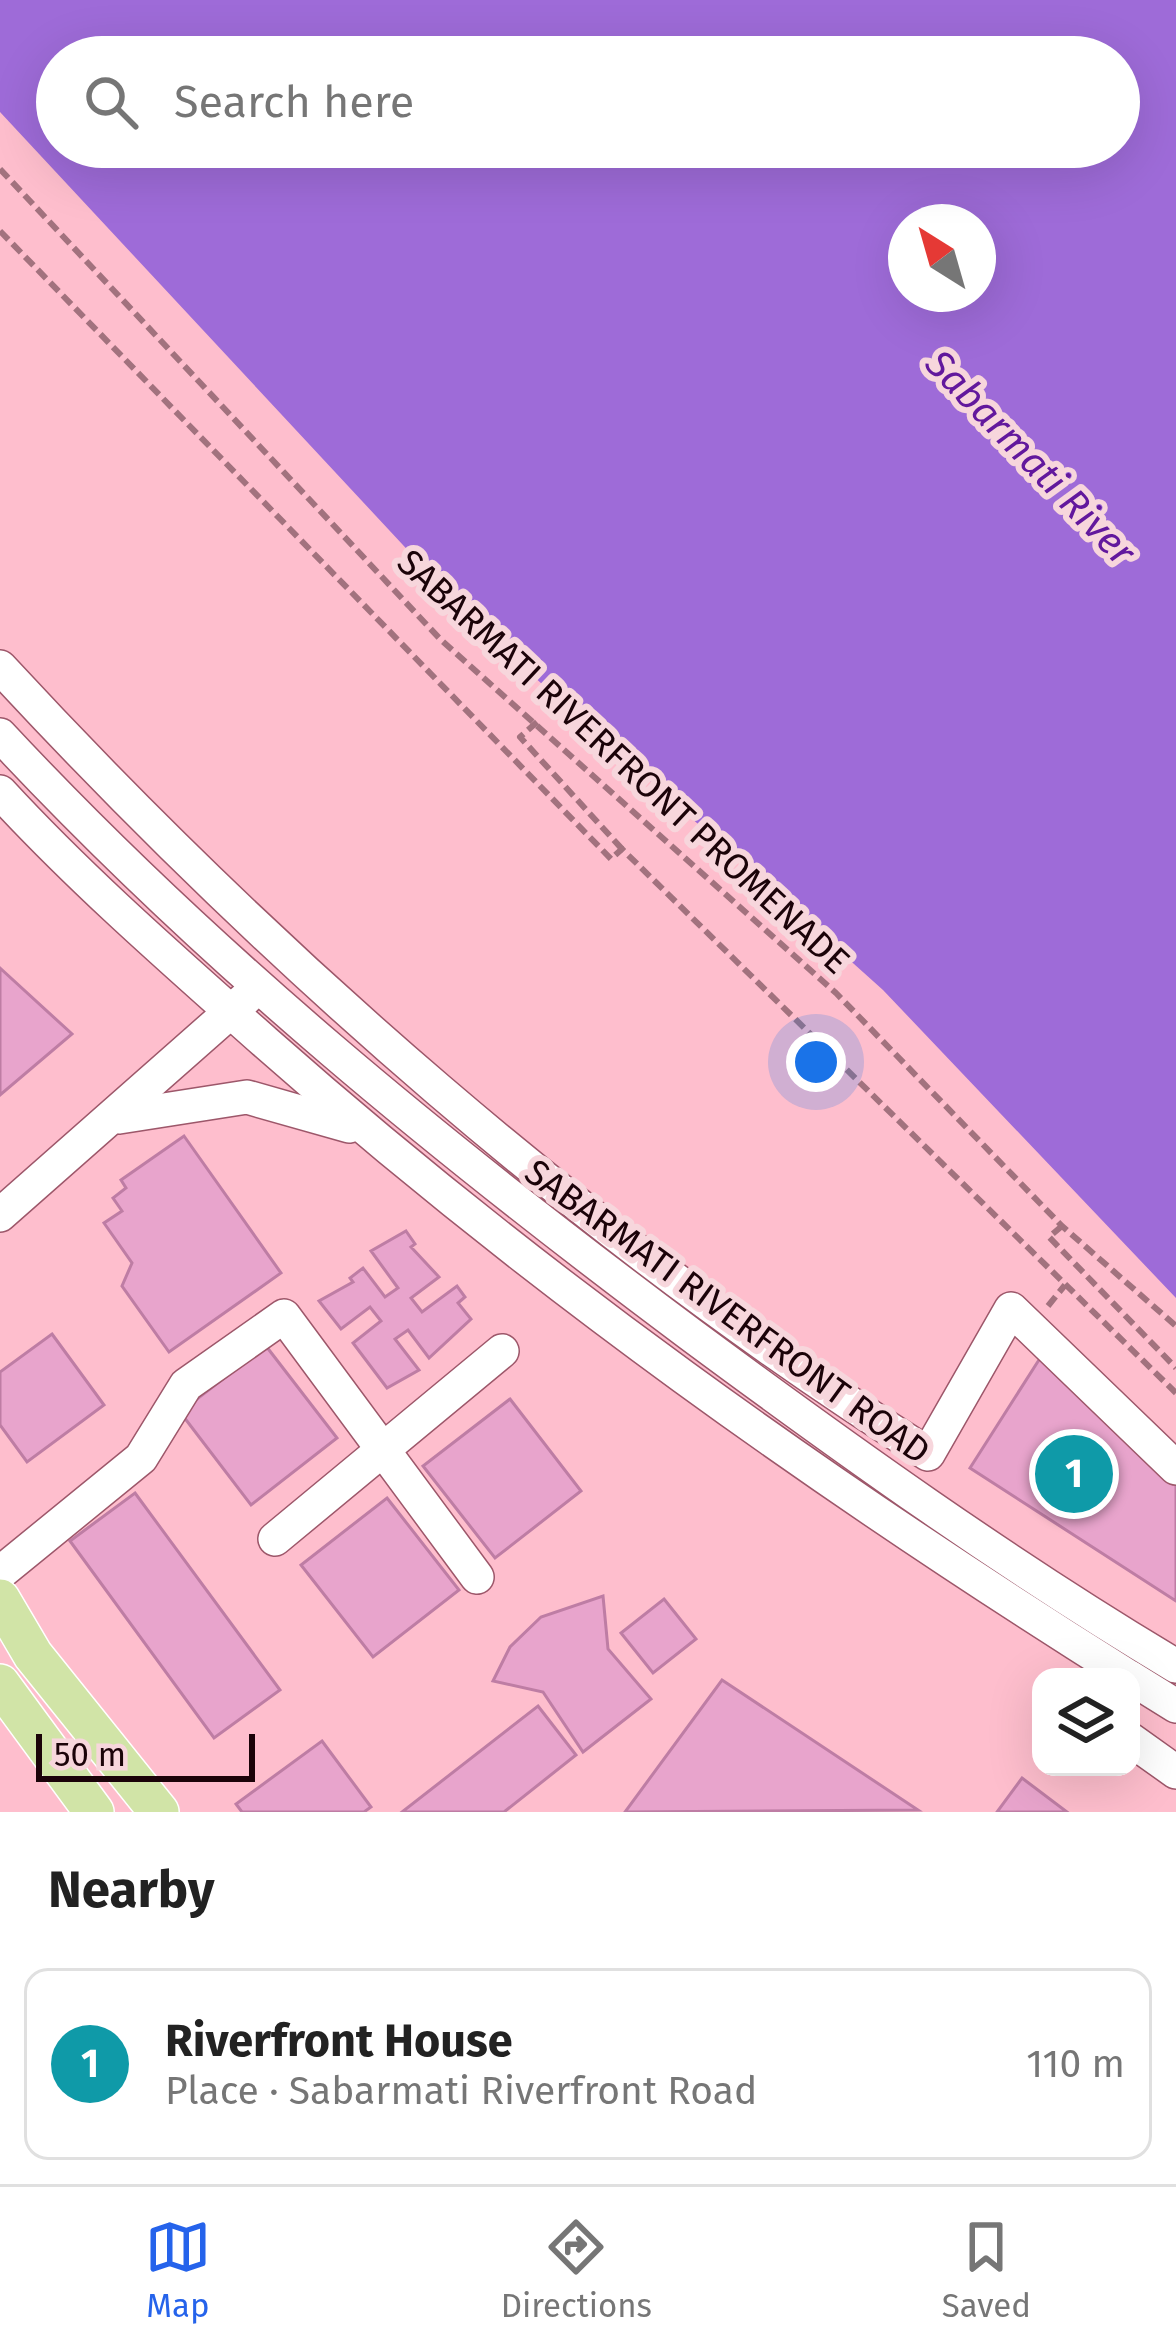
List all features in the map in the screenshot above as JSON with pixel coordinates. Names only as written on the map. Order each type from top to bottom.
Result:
[{"type":"main road","points":[[0,1599],[33,1655],[158,1812]]},
{"type":"main road","points":[[0,1684],[94,1812]]},
{"type":"street","points":[[0,667],[85,760],[285,954],[466,1111],[824,1389],[928,1454],[1011,1309],[1176,1468]]},
{"type":"street","points":[[0,735],[257,988],[0,1215]]},
{"type":"street","points":[[50,788],[85,760]]},
{"type":"street","points":[[0,791],[230,1013],[362,1130],[539,1273],[1079,1661],[1095,1617]]},
{"type":"street","name":"SABARMATI RIVERFRONT ROAD","points":[[257,988],[440,1144],[808,1421],[1095,1617],[1176,1666]]},
{"type":"street","points":[[114,1118],[248,1097],[362,1130]]},
{"type":"street","points":[[440,1144],[466,1111]]},
{"type":"street","points":[[0,1573],[140,1458],[186,1384],[284,1316],[477,1577]]},
{"type":"street","points":[[275,1539],[502,1351]]},
{"type":"street","points":[[808,1421],[824,1389]]},
{"type":"street","points":[[1140,1683],[1176,1706]]},
{"type":"street","points":[[1140,1746],[1176,1772]]},
{"type":"path","name":"SABARMATI RIVERFRONT PROMENADE","points":[[0,169],[441,640],[836,993],[1062,1226],[1176,1326]]},
{"type":"path","points":[[0,231],[610,859],[622,849]]},
{"type":"path","points":[[537,722],[520,737],[622,849],[1176,1393]]},
{"type":"path","points":[[1062,1226],[1049,1237],[1176,1368]]},
{"type":"path","points":[[1124,1342],[1136,1329]]},
{"type":"water","name":"Sabarmati River","points":[[0,0],[1176,0],[1176,1298],[883,990],[483,631],[52,168],[1140,168],[1140,36],[36,36],[36,151],[0,112]]},
{"type":"building","points":[[0,968],[72,1034],[0,1095]]},
{"type":"building","points":[[184,1136],[281,1273],[169,1352],[122,1286],[132,1263],[104,1223],[122,1211],[113,1198],[126,1188],[121,1180]]},
{"type":"building","points":[[406,1231],[415,1244],[411,1247],[439,1277],[411,1298],[422,1312],[457,1286],[465,1297],[458,1303],[471,1319],[429,1358],[408,1330],[395,1339],[419,1370],[387,1388],[353,1343],[381,1321],[370,1307],[341,1329],[319,1301],[353,1282],[350,1278],[363,1268],[385,1297],[398,1288],[371,1251]]},
{"type":"building","points":[[52,1334],[104,1405],[27,1462],[0,1425],[0,1372]]},
{"type":"building","points":[[266,1346],[337,1438],[251,1505],[180,1412]]},
{"type":"building","points":[[1044,1352],[1176,1479],[1176,1601],[970,1468]]},
{"type":"building","points":[[510,1399],[581,1491],[495,1558],[423,1466]]},
{"type":"building","points":[[135,1493],[280,1690],[214,1738],[70,1541]]},
{"type":"building","points":[[387,1498],[459,1590],[373,1657],[301,1565]]},
{"type":"building","points":[[603,1596],[608,1649],[651,1699],[583,1752],[543,1692],[493,1681],[510,1647],[541,1617]]},
{"type":"building","points":[[664,1599],[696,1639],[653,1673],[621,1633]]},
{"type":"building","points":[[722,1680],[918,1810],[625,1812]]},
{"type":"building","points":[[538,1706],[576,1755],[504,1812],[402,1812]]},
{"type":"building","points":[[322,1741],[371,1807],[364,1812],[242,1812],[236,1804]]},
{"type":"building","points":[[1022,1778],[1067,1812],[997,1812]]},
{"type":"place","name":"Riverfront House","points":[[1074,1474]]}]
